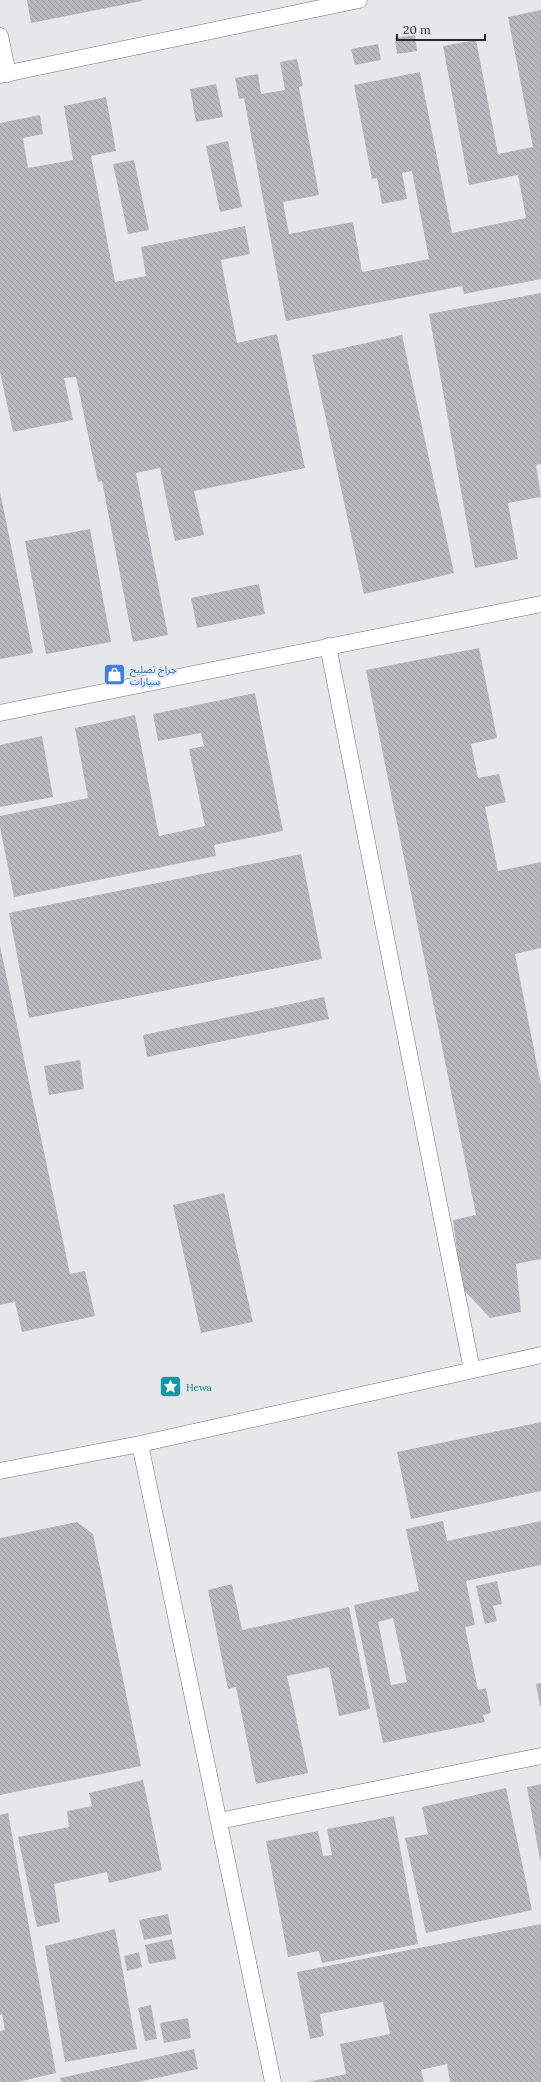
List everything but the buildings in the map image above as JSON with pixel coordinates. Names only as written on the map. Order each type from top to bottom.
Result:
[{"type":"lane","points":[[0,36],[4,74],[359,0]]},
{"type":"lane","points":[[0,713],[541,604]]},
{"type":"lane","points":[[328,646],[472,1370]]},
{"type":"lane","points":[[0,1471],[140,1444],[541,1355]]},
{"type":"lane","points":[[140,1444],[273,2082]]},
{"type":"lane","points":[[219,1821],[541,1756]]},
{"type":"place","name":"جراج تصليح سيارات","points":[[114,675]]},
{"type":"place","name":"Hewa","points":[[171,1387]]}]
